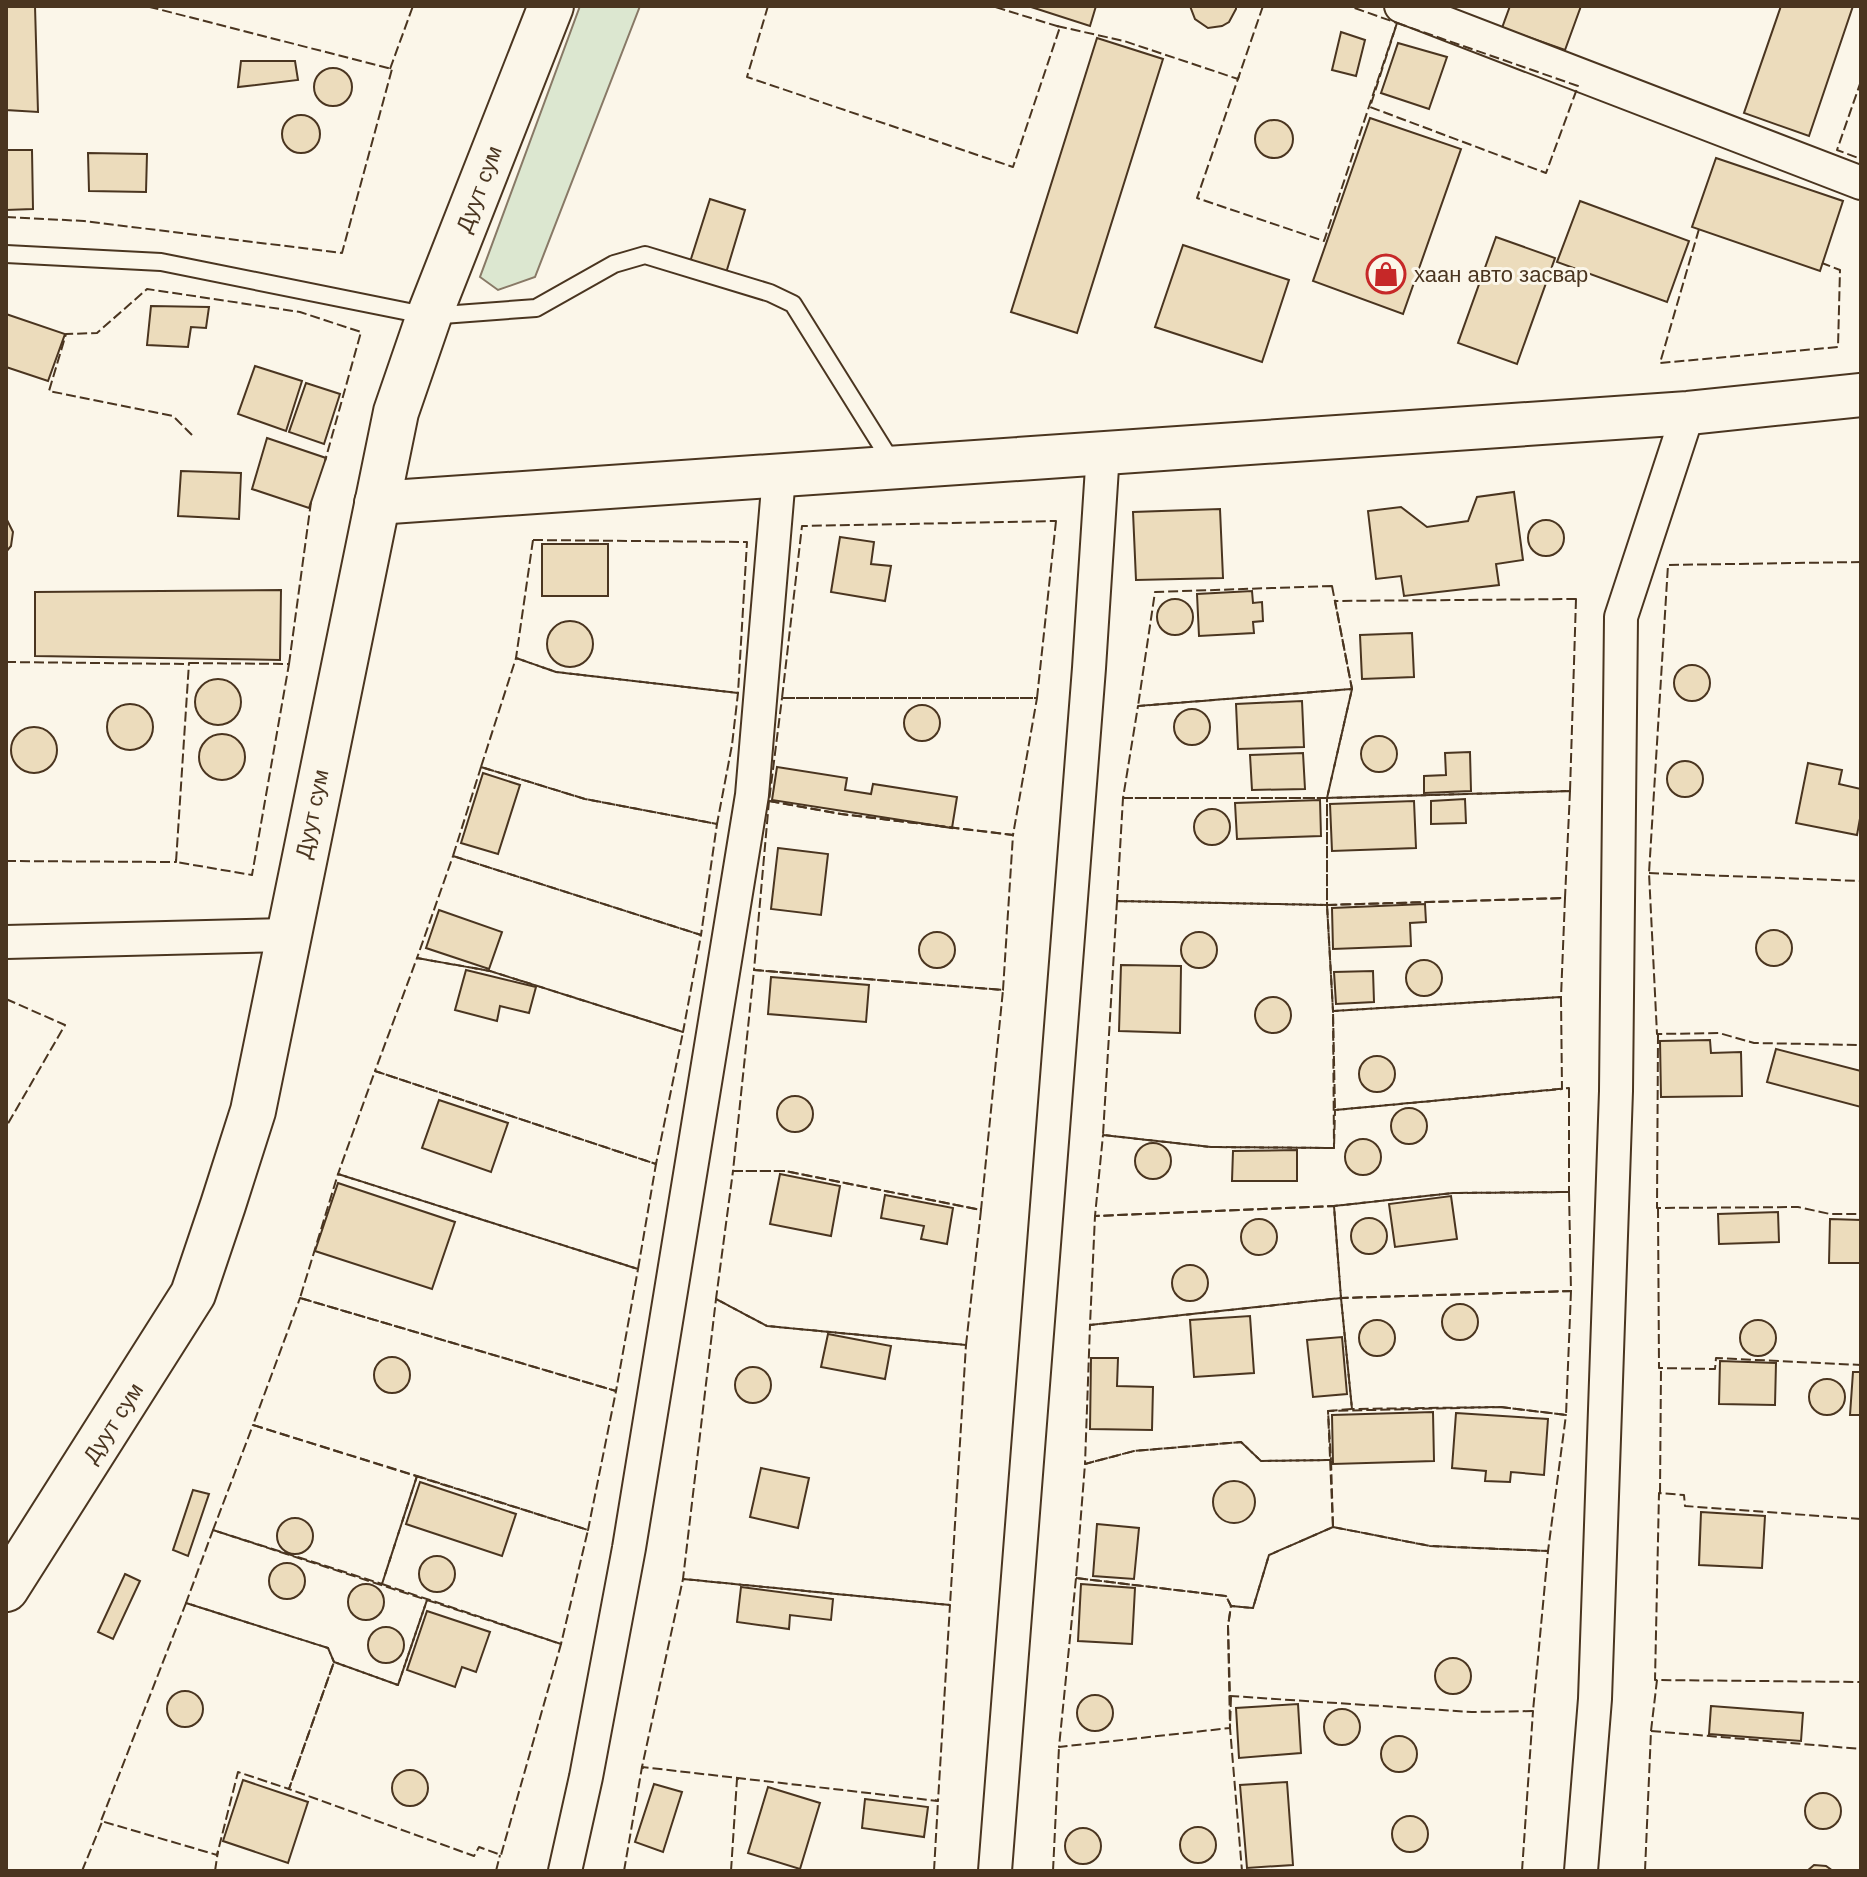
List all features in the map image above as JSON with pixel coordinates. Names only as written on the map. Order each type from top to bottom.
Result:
[{"type":"main road","name":"Дуут сум","points":[[6,1589],[193,1294],[253,1111],[396,412],[429,316],[551,6]]},
{"type":"street","points":[[1401,6],[1861,183]]},
{"type":"street","points":[[376,503],[1688,413],[1861,395]]},
{"type":"street","points":[[1581,1871],[1595,1699],[1616,1091],[1621,617],[1688,413]]},
{"type":"street","points":[[995,1871],[1089,668],[1103,452]]},
{"type":"street","points":[[565,1871],[629,1548],[752,795],[779,476]]},
{"type":"street","points":[[6,942],[287,935]]},
{"type":"lane","points":[[6,254],[161,262],[429,316],[536,308],[614,264],[645,255],[770,293],[793,304],[895,467]]},
{"type":"green space","points":[[580,6],[640,6],[535,277],[498,290],[480,277]]},
{"type":"building","points":[[6,6],[35,6],[38,112],[6,110]]},
{"type":"building","points":[[1028,6],[1096,6],[1090,26]]},
{"type":"building","points":[[1190,6],[1236,6],[1236,9],[1229,22],[1208,28],[1195,19]]},
{"type":"building","points":[[1510,6],[1581,6],[1565,50],[1502,28]]},
{"type":"building","points":[[1781,6],[1853,6],[1809,136],[1744,113]]},
{"type":"building","points":[[1341,32],[1365,40],[1356,76],[1332,70]]},
{"type":"building","points":[[1097,38],[1163,59],[1077,333],[1011,312]]},
{"type":"building","points":[[1398,43],[1447,57],[1429,109],[1381,93]]},
{"type":"building","points":[[241,61],[295,61],[298,80],[238,87]]},
{"type":"building","points":[[333,68],[346,74],[352,87],[346,100],[333,106],[320,100],[314,87],[320,74]]},
{"type":"building","points":[[301,115],[314,121],[320,134],[314,147],[301,153],[288,147],[282,134],[288,121]]},
{"type":"building","points":[[1370,118],[1461,149],[1403,314],[1313,281]]},
{"type":"building","points":[[1274,120],[1287,126],[1293,139],[1287,152],[1274,158],[1261,152],[1255,139],[1261,126]]},
{"type":"building","points":[[6,150],[32,150],[33,209],[6,210]]},
{"type":"building","points":[[88,153],[147,154],[146,192],[89,191]]},
{"type":"building","points":[[1716,158],[1843,201],[1820,271],[1692,227]]},
{"type":"building","points":[[710,199],[745,210],[726,273],[690,262]]},
{"type":"building","points":[[1580,201],[1689,241],[1667,302],[1557,262]]},
{"type":"building","points":[[1496,237],[1555,258],[1517,364],[1458,343]]},
{"type":"building","points":[[1183,245],[1289,280],[1262,362],[1155,327]]},
{"type":"building","points":[[151,306],[209,307],[206,328],[191,327],[188,347],[147,345]]},
{"type":"building","points":[[6,314],[65,334],[48,381],[6,367]]},
{"type":"building","points":[[255,366],[302,381],[286,431],[238,414]]},
{"type":"building","points":[[306,383],[340,394],[324,444],[289,432]]},
{"type":"building","points":[[267,438],[326,458],[309,508],[252,489]]},
{"type":"building","points":[[181,471],[241,473],[239,519],[178,516]]},
{"type":"building","points":[[1514,492],[1523,560],[1496,564],[1499,585],[1404,596],[1401,576],[1376,579],[1368,511],[1401,507],[1427,527],[1468,521],[1477,497]]},
{"type":"building","points":[[1220,509],[1223,578],[1136,580],[1133,512]]},
{"type":"building","points":[[6,518],[13,532],[11,546],[6,552]]},
{"type":"building","points":[[1546,520],[1559,525],[1564,538],[1559,551],[1546,556],[1533,551],[1528,538],[1533,525]]},
{"type":"building","points":[[840,537],[874,542],[871,564],[891,566],[885,601],[831,592]]},
{"type":"building","points":[[542,544],[608,544],[608,596],[542,596]]},
{"type":"building","points":[[281,590],[280,660],[35,656],[35,592]]},
{"type":"building","points":[[1252,591],[1253,603],[1262,602],[1263,621],[1253,622],[1254,633],[1199,636],[1197,594]]},
{"type":"building","points":[[1175,599],[1188,604],[1193,617],[1188,630],[1175,635],[1162,630],[1157,617],[1162,604]]},
{"type":"building","points":[[570,621],[586,628],[593,644],[586,660],[570,667],[554,660],[547,644],[554,628]]},
{"type":"building","points":[[1412,633],[1414,677],[1362,679],[1360,635]]},
{"type":"building","points":[[1692,665],[1705,670],[1710,683],[1705,696],[1692,701],[1679,696],[1674,683],[1679,670]]},
{"type":"building","points":[[218,679],[234,686],[241,702],[234,718],[218,725],[202,718],[195,702],[202,686]]},
{"type":"building","points":[[1302,701],[1304,747],[1238,749],[1236,704]]},
{"type":"building","points":[[130,704],[146,711],[153,727],[146,743],[130,750],[114,743],[107,727],[114,711]]},
{"type":"building","points":[[922,705],[935,710],[940,723],[935,736],[922,741],[909,736],[904,723],[909,710]]},
{"type":"building","points":[[1192,709],[1205,714],[1210,727],[1205,740],[1192,745],[1179,740],[1174,727],[1179,714]]},
{"type":"building","points":[[34,727],[50,734],[57,750],[50,766],[34,773],[18,766],[11,750],[18,734]]},
{"type":"building","points":[[222,734],[238,741],[245,757],[238,773],[222,780],[206,773],[199,757],[206,741]]},
{"type":"building","points":[[1379,736],[1392,741],[1397,754],[1392,767],[1379,772],[1366,767],[1361,754],[1366,741]]},
{"type":"building","points":[[1470,752],[1471,791],[1424,793],[1424,776],[1446,775],[1445,753]]},
{"type":"building","points":[[1303,753],[1305,789],[1252,790],[1250,755]]},
{"type":"building","points":[[1685,761],[1698,766],[1703,779],[1698,792],[1685,797],[1672,792],[1667,779],[1672,766]]},
{"type":"building","points":[[1808,763],[1842,770],[1839,784],[1861,789],[1857,835],[1796,823]]},
{"type":"building","points":[[777,767],[847,778],[845,790],[871,794],[873,784],[957,797],[952,828],[772,800]]},
{"type":"building","points":[[483,773],[520,785],[498,854],[461,843]]},
{"type":"building","points":[[1465,799],[1466,823],[1431,824],[1431,801]]},
{"type":"building","points":[[1320,800],[1321,836],[1237,839],[1235,803]]},
{"type":"building","points":[[1414,801],[1416,848],[1332,851],[1330,804]]},
{"type":"building","points":[[1212,809],[1225,814],[1230,827],[1225,840],[1212,845],[1199,840],[1194,827],[1199,814]]},
{"type":"building","points":[[778,848],[828,854],[821,915],[771,909]]},
{"type":"building","points":[[1425,904],[1426,922],[1410,923],[1411,946],[1333,949],[1332,908]]},
{"type":"building","points":[[439,910],[502,932],[489,969],[426,948]]},
{"type":"building","points":[[1774,930],[1787,935],[1792,948],[1787,961],[1774,966],[1761,961],[1756,948],[1761,935]]},
{"type":"building","points":[[937,932],[950,937],[955,950],[950,963],[937,968],[924,963],[919,950],[924,937]]},
{"type":"building","points":[[1199,932],[1212,937],[1217,950],[1212,963],[1199,968],[1186,963],[1181,950],[1186,937]]},
{"type":"building","points":[[1424,960],[1437,965],[1442,978],[1437,991],[1424,996],[1411,991],[1406,978],[1411,965]]},
{"type":"building","points":[[1121,965],[1181,966],[1180,1033],[1119,1031]]},
{"type":"building","points":[[466,970],[536,987],[529,1013],[500,1006],[497,1021],[455,1010]]},
{"type":"building","points":[[1373,971],[1374,1002],[1336,1004],[1334,972]]},
{"type":"building","points":[[771,977],[869,985],[866,1022],[768,1014]]},
{"type":"building","points":[[1273,997],[1286,1002],[1291,1015],[1286,1028],[1273,1033],[1260,1028],[1255,1015],[1260,1002]]},
{"type":"building","points":[[1710,1040],[1711,1053],[1741,1052],[1742,1096],[1661,1097],[1660,1041]]},
{"type":"building","points":[[1776,1049],[1861,1071],[1861,1107],[1767,1082]]},
{"type":"building","points":[[1377,1056],[1390,1061],[1395,1074],[1390,1087],[1377,1092],[1364,1087],[1359,1074],[1364,1061]]},
{"type":"building","points":[[795,1096],[808,1101],[813,1114],[808,1127],[795,1132],[782,1127],[777,1114],[782,1101]]},
{"type":"building","points":[[439,1100],[508,1123],[491,1172],[422,1148]]},
{"type":"building","points":[[1409,1108],[1422,1113],[1427,1126],[1422,1139],[1409,1144],[1396,1139],[1391,1126],[1396,1113]]},
{"type":"building","points":[[1363,1139],[1376,1144],[1381,1157],[1376,1170],[1363,1175],[1350,1170],[1345,1157],[1350,1144]]},
{"type":"building","points":[[1153,1143],[1166,1148],[1171,1161],[1166,1174],[1153,1179],[1140,1174],[1135,1161],[1140,1148]]},
{"type":"building","points":[[1297,1150],[1297,1181],[1232,1181],[1233,1151]]},
{"type":"building","points":[[780,1174],[840,1186],[831,1236],[770,1224]]},
{"type":"building","points":[[338,1183],[455,1222],[432,1289],[315,1251]]},
{"type":"building","points":[[885,1195],[953,1208],[947,1244],[921,1239],[924,1226],[881,1218]]},
{"type":"building","points":[[1451,1196],[1457,1239],[1395,1247],[1389,1204]]},
{"type":"building","points":[[1778,1212],[1779,1242],[1719,1244],[1718,1214]]},
{"type":"building","points":[[1369,1218],[1382,1223],[1387,1236],[1382,1249],[1369,1254],[1356,1249],[1351,1236],[1356,1223]]},
{"type":"building","points":[[1259,1219],[1272,1224],[1277,1237],[1272,1250],[1259,1255],[1246,1250],[1241,1237],[1246,1224]]},
{"type":"building","points":[[1830,1219],[1861,1220],[1861,1263],[1829,1263]]},
{"type":"building","points":[[1190,1265],[1203,1270],[1208,1283],[1203,1296],[1190,1301],[1177,1296],[1172,1283],[1177,1270]]},
{"type":"building","points":[[1460,1304],[1473,1309],[1478,1322],[1473,1335],[1460,1340],[1447,1335],[1442,1322],[1447,1309]]},
{"type":"building","points":[[1250,1316],[1254,1373],[1194,1377],[1190,1320]]},
{"type":"building","points":[[1377,1320],[1390,1325],[1395,1338],[1390,1351],[1377,1356],[1364,1351],[1359,1338],[1364,1325]]},
{"type":"building","points":[[1758,1320],[1771,1325],[1776,1338],[1771,1351],[1758,1356],[1745,1351],[1740,1338],[1745,1325]]},
{"type":"building","points":[[828,1334],[891,1346],[885,1379],[821,1367]]},
{"type":"building","points":[[1342,1337],[1347,1394],[1313,1397],[1307,1340]]},
{"type":"building","points":[[392,1357],[405,1362],[410,1375],[405,1388],[392,1393],[379,1388],[374,1375],[379,1362]]},
{"type":"building","points":[[1091,1358],[1118,1358],[1117,1386],[1153,1387],[1152,1430],[1090,1429]]},
{"type":"building","points":[[1720,1361],[1776,1363],[1775,1405],[1719,1404]]},
{"type":"building","points":[[753,1367],[766,1372],[771,1385],[766,1398],[753,1403],[740,1398],[735,1385],[740,1372]]},
{"type":"building","points":[[1853,1372],[1861,1372],[1861,1415],[1850,1415]]},
{"type":"building","points":[[1827,1379],[1840,1384],[1845,1397],[1840,1410],[1827,1415],[1814,1410],[1809,1397],[1814,1384]]},
{"type":"building","points":[[1433,1412],[1434,1461],[1333,1464],[1332,1415]]},
{"type":"building","points":[[1456,1413],[1548,1419],[1544,1475],[1511,1472],[1510,1482],[1485,1481],[1486,1471],[1452,1468]]},
{"type":"building","points":[[761,1468],[809,1478],[798,1528],[750,1517]]},
{"type":"building","points":[[1234,1481],[1249,1487],[1255,1502],[1249,1517],[1234,1523],[1219,1517],[1213,1502],[1219,1487]]},
{"type":"building","points":[[420,1482],[516,1514],[502,1556],[406,1524]]},
{"type":"building","points":[[193,1490],[209,1494],[188,1556],[173,1550]]},
{"type":"building","points":[[1701,1512],[1765,1516],[1762,1568],[1699,1565]]},
{"type":"building","points":[[295,1518],[308,1523],[313,1536],[308,1549],[295,1554],[282,1549],[277,1536],[282,1523]]},
{"type":"building","points":[[1097,1524],[1139,1528],[1134,1579],[1093,1576]]},
{"type":"building","points":[[437,1556],[450,1561],[455,1574],[450,1587],[437,1592],[424,1587],[419,1574],[424,1561]]},
{"type":"building","points":[[287,1563],[300,1568],[305,1581],[300,1594],[287,1599],[274,1594],[269,1581],[274,1568]]},
{"type":"building","points":[[125,1574],[140,1581],[113,1639],[98,1632]]},
{"type":"building","points":[[366,1584],[379,1589],[384,1602],[379,1615],[366,1620],[353,1615],[348,1602],[353,1589]]},
{"type":"building","points":[[1081,1584],[1135,1588],[1132,1644],[1078,1641]]},
{"type":"building","points":[[741,1587],[833,1599],[831,1620],[790,1615],[789,1629],[737,1622]]},
{"type":"building","points":[[427,1611],[490,1632],[476,1672],[462,1667],[455,1687],[407,1670]]},
{"type":"building","points":[[386,1627],[399,1632],[404,1645],[399,1658],[386,1663],[373,1658],[368,1645],[373,1632]]},
{"type":"building","points":[[1453,1658],[1466,1663],[1471,1676],[1466,1689],[1453,1694],[1440,1689],[1435,1676],[1440,1663]]},
{"type":"building","points":[[185,1691],[198,1696],[203,1709],[198,1722],[185,1727],[172,1722],[167,1709],[172,1696]]},
{"type":"building","points":[[1095,1695],[1108,1700],[1113,1713],[1108,1726],[1095,1731],[1082,1726],[1077,1713],[1082,1700]]},
{"type":"building","points":[[1298,1704],[1301,1753],[1239,1758],[1236,1708]]},
{"type":"building","points":[[1711,1706],[1803,1713],[1801,1741],[1709,1734]]},
{"type":"building","points":[[1342,1709],[1355,1714],[1360,1727],[1355,1740],[1342,1745],[1329,1740],[1324,1727],[1329,1714]]},
{"type":"building","points":[[1399,1736],[1412,1741],[1417,1754],[1412,1767],[1399,1772],[1386,1767],[1381,1754],[1386,1741]]},
{"type":"building","points":[[410,1770],[423,1775],[428,1788],[423,1801],[410,1806],[397,1801],[392,1788],[397,1775]]},
{"type":"building","points":[[243,1780],[308,1802],[288,1863],[223,1841]]},
{"type":"building","points":[[1287,1782],[1293,1865],[1247,1868],[1240,1785]]},
{"type":"building","points":[[654,1784],[682,1792],[663,1852],[635,1842]]},
{"type":"building","points":[[768,1787],[820,1803],[800,1869],[748,1853]]},
{"type":"building","points":[[1823,1793],[1836,1798],[1841,1811],[1836,1824],[1823,1829],[1810,1824],[1805,1811],[1810,1798]]},
{"type":"building","points":[[865,1799],[928,1807],[924,1837],[862,1828]]},
{"type":"building","points":[[1410,1816],[1423,1821],[1428,1834],[1423,1847],[1410,1852],[1397,1847],[1392,1834],[1397,1821]]},
{"type":"building","points":[[1198,1827],[1211,1832],[1216,1845],[1211,1858],[1198,1863],[1185,1858],[1180,1845],[1185,1832]]},
{"type":"building","points":[[1083,1828],[1096,1833],[1101,1846],[1096,1859],[1083,1864],[1070,1859],[1065,1846],[1070,1833]]},
{"type":"building","points":[[1814,1865],[1826,1866],[1833,1871],[1807,1871]]},
{"type":"fence","points":[[6,217],[84,221],[342,253],[392,69],[146,6]]},
{"type":"fence","points":[[390,69],[413,6]]},
{"type":"fence","points":[[768,6],[747,77],[1013,167],[1060,27],[992,6]]},
{"type":"fence","points":[[1263,6],[1197,198],[1324,241],[1397,23],[1349,6]]},
{"type":"fence","points":[[1397,23],[1578,86],[1546,173],[1370,107],[1397,23]]},
{"type":"fence","points":[[1057,26],[1124,41],[1238,79],[1239,76]]},
{"type":"fence","points":[[1861,81],[1837,150],[1861,159]]},
{"type":"fence","points":[[1699,229],[1660,363],[1838,347],[1840,270],[1822,263]]},
{"type":"fence","points":[[192,435],[173,416],[49,391],[66,334],[97,333],[147,289],[300,312],[361,332],[325,461]]},
{"type":"fence","points":[[289,664],[311,502]]},
{"type":"fence","points":[[1056,521],[1037,698],[782,698],[802,526],[1056,521]]},
{"type":"fence","points":[[533,540],[747,542],[738,693],[556,672],[516,658],[533,540]]},
{"type":"fence","points":[[1861,562],[1668,565],[1649,873],[1657,1034],[1719,1033],[1754,1043],[1861,1045]]},
{"type":"fence","points":[[1332,586],[1352,689],[1138,706],[1155,592],[1332,586]]},
{"type":"fence","points":[[1576,599],[1570,791],[1327,798],[1352,689],[1335,601],[1576,599]]},
{"type":"fence","points":[[516,658],[556,672],[738,693],[717,824],[585,799],[481,767],[516,658]]},
{"type":"fence","points":[[6,662],[189,664]]},
{"type":"fence","points":[[189,663],[289,664],[252,875],[176,862],[189,663]]},
{"type":"fence","points":[[1352,689],[1327,798],[1123,798],[1138,706],[1352,689]]},
{"type":"fence","points":[[782,698],[1037,698],[1013,835],[841,814],[769,801],[782,698]]},
{"type":"fence","points":[[481,767],[585,799],[717,824],[701,935],[453,856],[481,767]]},
{"type":"fence","points":[[1570,791],[1565,898],[1327,905],[1327,798],[1570,791]]},
{"type":"fence","points":[[1123,798],[1327,798],[1327,905],[1117,901],[1123,798]]},
{"type":"fence","points":[[769,801],[841,814],[1013,835],[1003,990],[754,970],[769,801]]},
{"type":"fence","points":[[453,856],[701,935],[683,1032],[490,971],[417,958],[453,856]]},
{"type":"fence","points":[[6,861],[176,862],[176,859]]},
{"type":"fence","points":[[1649,873],[1861,881]]},
{"type":"fence","points":[[1565,898],[1561,997],[1333,1011],[1327,905],[1565,898]]},
{"type":"fence","points":[[1117,901],[1327,905],[1333,1011],[1334,1148],[1211,1147],[1103,1135],[1117,901]]},
{"type":"fence","points":[[417,958],[490,971],[683,1032],[656,1164],[375,1071],[417,958]]},
{"type":"fence","points":[[754,970],[1003,990],[981,1210],[785,1171],[733,1171],[754,970]]},
{"type":"fence","points":[[1561,997],[1562,1089],[1335,1110],[1333,1011],[1561,997]]},
{"type":"fence","points":[[6,999],[65,1025],[6,1127]]},
{"type":"fence","points":[[1658,1034],[1657,1208],[1798,1207],[1830,1214],[1861,1214]]},
{"type":"fence","points":[[375,1071],[656,1164],[638,1269],[338,1174],[375,1071]]},
{"type":"fence","points":[[1569,1088],[1569,1192],[1453,1193],[1334,1206],[1095,1216],[1103,1135],[1211,1147],[1334,1148],[1335,1110],[1569,1088]]},
{"type":"fence","points":[[733,1171],[785,1171],[981,1210],[966,1345],[767,1326],[716,1299],[733,1171]]},
{"type":"fence","points":[[338,1174],[638,1269],[616,1391],[300,1298],[338,1174]]},
{"type":"fence","points":[[1569,1192],[1571,1291],[1341,1298],[1334,1206],[1453,1193],[1569,1192]]},
{"type":"fence","points":[[1334,1206],[1341,1298],[1090,1325],[1095,1216],[1334,1206]]},
{"type":"fence","points":[[1658,1208],[1659,1368],[1715,1369],[1716,1358],[1861,1365]]},
{"type":"fence","points":[[1571,1291],[1566,1415],[1501,1407],[1352,1409],[1341,1298],[1571,1291]]},
{"type":"fence","points":[[300,1298],[616,1391],[588,1530],[253,1425],[300,1298]]},
{"type":"fence","points":[[1341,1298],[1352,1409],[1328,1411],[1331,1460],[1261,1461],[1241,1442],[1134,1451],[1085,1464],[1090,1325],[1341,1298]]},
{"type":"fence","points":[[716,1299],[767,1326],[966,1345],[950,1605],[683,1579],[716,1299]]},
{"type":"fence","points":[[1660,1493],[1661,1368]]},
{"type":"fence","points":[[1501,1407],[1566,1415],[1548,1551],[1430,1546],[1333,1527],[1328,1411],[1501,1407]]},
{"type":"fence","points":[[253,1425],[417,1476],[382,1584],[213,1530],[253,1425]]},
{"type":"fence","points":[[1241,1442],[1261,1461],[1331,1460],[1333,1527],[1269,1555],[1253,1608],[1231,1606],[1226,1596],[1076,1578],[1085,1464],[1134,1451],[1241,1442]]},
{"type":"fence","points":[[417,1476],[588,1530],[561,1644],[382,1584],[417,1476]]},
{"type":"fence","points":[[1861,1519],[1685,1506],[1684,1495],[1659,1493],[1655,1680],[1861,1682]]},
{"type":"fence","points":[[1333,1527],[1430,1546],[1548,1551],[1533,1711],[1472,1712],[1230,1696],[1228,1626],[1231,1606],[1253,1608],[1269,1555],[1333,1527]]},
{"type":"fence","points":[[213,1530],[427,1600],[398,1685],[334,1662],[328,1648],[186,1603],[213,1530]]},
{"type":"fence","points":[[1076,1578],[1226,1596],[1231,1606],[1228,1626],[1230,1728],[1059,1747],[1076,1578]]},
{"type":"fence","points":[[683,1579],[950,1605],[938,1801],[642,1767],[683,1579]]},
{"type":"fence","points":[[427,1600],[561,1644],[501,1855],[479,1847],[474,1856],[289,1789],[334,1662],[398,1685],[427,1600]]},
{"type":"fence","points":[[186,1603],[328,1648],[334,1662],[289,1789],[238,1772],[217,1855],[101,1821],[186,1603]]},
{"type":"fence","points":[[1645,1871],[1651,1731],[1657,1680]]},
{"type":"fence","points":[[1231,1697],[1230,1728],[1242,1871]]},
{"type":"fence","points":[[1522,1871],[1533,1711],[1530,1711]]},
{"type":"fence","points":[[1651,1731],[1861,1749]]},
{"type":"fence","points":[[1053,1871],[1059,1747]]},
{"type":"fence","points":[[624,1871],[644,1768]]},
{"type":"fence","points":[[731,1871],[737,1779],[741,1779]]},
{"type":"fence","points":[[934,1871],[938,1801],[935,1800]]},
{"type":"fence","points":[[82,1871],[102,1822]]},
{"type":"fence","points":[[215,1871],[218,1851]]},
{"type":"fence","points":[[496,1871],[500,1855]]},
{"type":"place","name":"хаан авто засвар","points":[[1386,274]]}]
